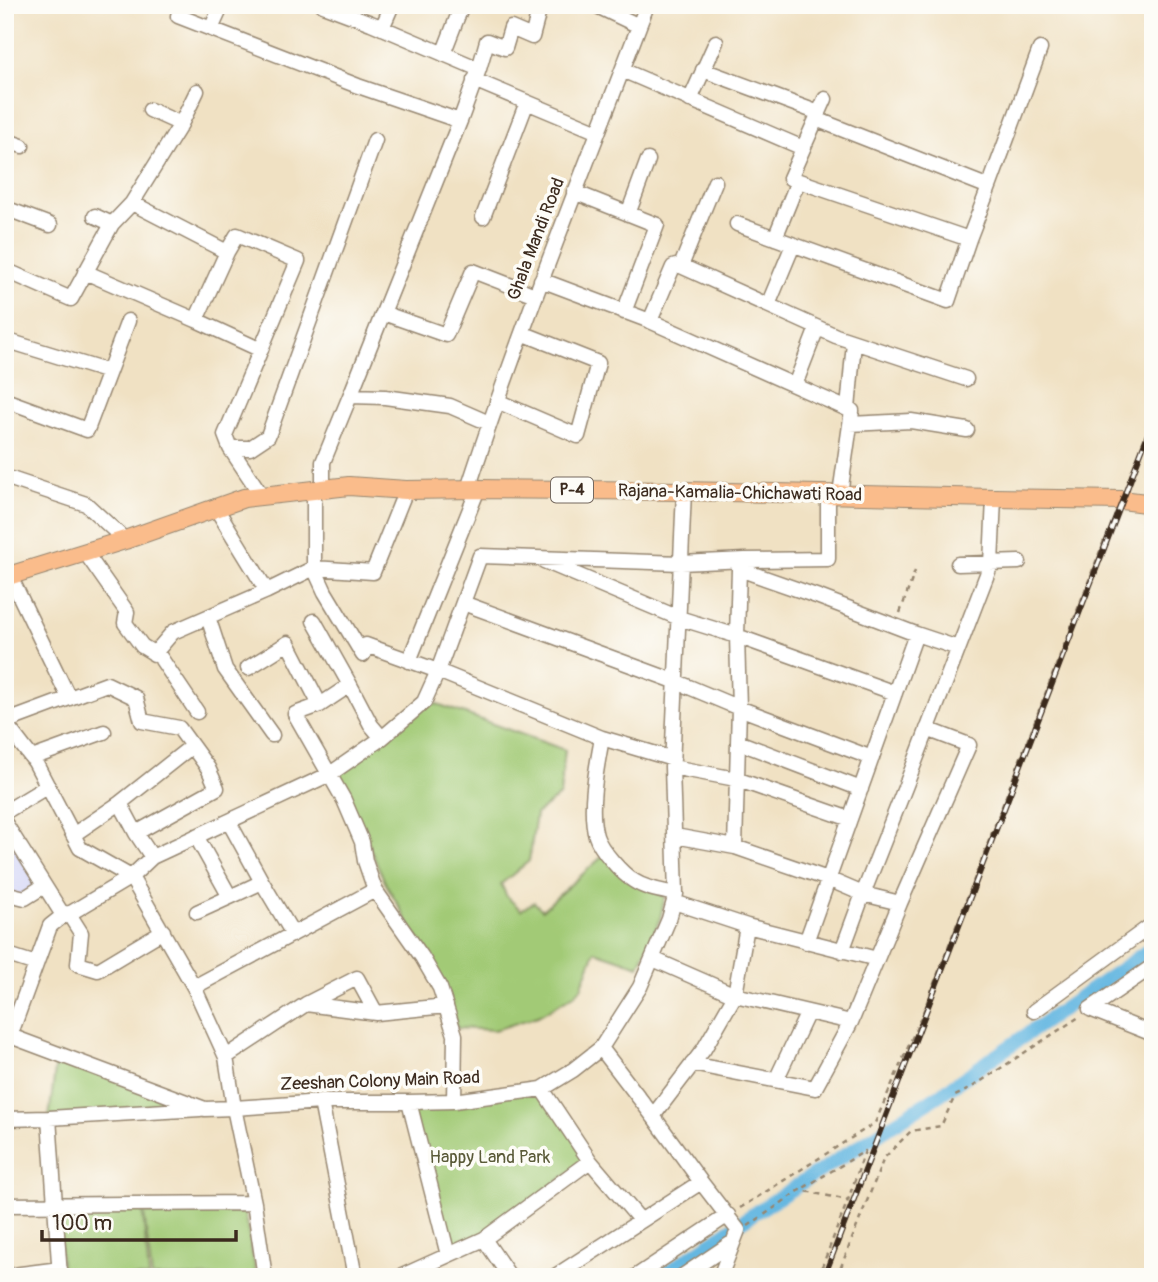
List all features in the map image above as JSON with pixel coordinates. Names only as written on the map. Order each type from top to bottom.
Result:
[{"type":"main road","name":"Rajana-Kamalia-Chichawati Road","points":[[8,576],[125,540],[244,498],[349,485],[406,490],[684,491],[1122,500],[1153,504]]},
{"type":"street","points":[[182,5],[178,16],[358,86],[460,121]]},
{"type":"street","points":[[211,29],[222,5]]},
{"type":"street","points":[[324,5],[443,54],[527,102],[598,132]]},
{"type":"street","points":[[382,28],[392,5]]},
{"type":"street","points":[[443,54],[462,5]]},
{"type":"street","points":[[595,5],[639,26]]},
{"type":"street","name":"Ghala Mandi Road","points":[[409,661],[473,489],[489,424],[535,295],[647,5]]},
{"type":"street","points":[[538,7],[532,37],[511,28],[505,48],[487,41],[460,121],[323,462],[318,489],[314,568],[325,592],[363,655],[366,645],[438,671],[602,738],[673,763],[736,779],[850,819]]},
{"type":"street","points":[[690,100],[716,42]]},
{"type":"street","points":[[737,224],[948,300],[1040,49]]},
{"type":"street","points":[[622,70],[803,148]]},
{"type":"street","points":[[703,70],[820,110],[989,187]]},
{"type":"street","points":[[5,270],[71,299],[112,224],[132,203],[181,124],[197,91]]},
{"type":"street","points":[[483,217],[527,102]]},
{"type":"street","points":[[150,110],[181,124]]},
{"type":"street","points":[[820,110],[790,178],[969,239]]},
{"type":"street","points":[[5,140],[22,146]]},
{"type":"street","points":[[230,448],[250,448],[268,436],[375,140]]},
{"type":"street","points":[[628,214],[648,160]]},
{"type":"street","points":[[775,238],[798,181]]},
{"type":"street","points":[[681,266],[715,182]]},
{"type":"street","points":[[574,192],[657,225],[624,312]]},
{"type":"street","points":[[132,203],[227,252]]},
{"type":"street","points":[[5,208],[50,225]]},
{"type":"street","points":[[95,216],[112,224]]},
{"type":"street","points":[[196,320],[237,235],[299,261],[225,435],[230,448],[262,496]]},
{"type":"street","points":[[768,305],[793,244]]},
{"type":"street","points":[[650,321],[676,265],[817,328],[966,379]]},
{"type":"street","points":[[383,313],[446,335],[473,271],[535,295]]},
{"type":"street","points":[[85,272],[261,350]]},
{"type":"street","points":[[8,1035],[50,926],[131,877],[152,857],[330,774],[382,738],[424,702],[480,556],[739,565],[828,559],[834,494],[852,411],[650,321],[541,280]]},
{"type":"street","points":[[5,401],[87,430],[128,321]]},
{"type":"street","points":[[795,385],[817,328]]},
{"type":"street","points":[[497,401],[578,436],[598,363],[522,333]]},
{"type":"street","points":[[5,340],[109,372]]},
{"type":"street","points":[[848,409],[854,342]]},
{"type":"street","points":[[350,396],[385,397],[450,407],[489,424]]},
{"type":"street","points":[[850,424],[911,421],[967,430]]},
{"type":"street","points":[[5,477],[86,503],[125,540]]},
{"type":"street","points":[[154,654],[173,632],[314,568],[373,572],[406,490]]},
{"type":"street","name":"Zeeshan Colony Main Road","points":[[8,1035],[205,1109],[321,1102],[454,1101],[542,1089],[601,1048],[640,986],[653,959],[675,898],[673,763],[684,491]]},
{"type":"street","points":[[842,951],[991,564],[994,498]]},
{"type":"street","points":[[216,508],[267,591]]},
{"type":"street","points":[[85,552],[127,612],[125,623],[142,646],[160,657],[197,712]]},
{"type":"street","points":[[536,558],[679,618],[895,693]]},
{"type":"street","points":[[958,564],[1019,562]]},
{"type":"street","points":[[739,565],[958,648]]},
{"type":"street","points":[[735,848],[739,565]]},
{"type":"street","points":[[8,576],[69,698]]},
{"type":"street","points":[[463,603],[872,758]]},
{"type":"street","points":[[208,617],[225,669],[272,735]]},
{"type":"street","points":[[314,621],[371,726],[382,738]]},
{"type":"street","points":[[806,942],[916,634]]},
{"type":"street","points":[[248,668],[288,643],[320,705]]},
{"type":"street","points":[[136,833],[217,788],[208,768],[179,728],[142,721],[136,698],[107,684],[5,722],[32,758],[80,848],[131,877],[194,987],[226,1057],[265,1277]]},
{"type":"street","points":[[350,685],[320,705],[295,714],[344,800],[362,842],[375,890],[422,957],[440,988],[455,1035],[454,1101]]},
{"type":"street","points":[[692,1064],[814,1088],[851,1022],[969,745],[927,729]]},
{"type":"street","points":[[32,758],[104,732]]},
{"type":"street","points":[[602,738],[593,805],[596,837],[611,860],[634,881],[747,926],[877,959]]},
{"type":"street","points":[[738,742],[860,789]]},
{"type":"street","points":[[74,835],[120,803],[192,746]]},
{"type":"street","points":[[5,812],[48,786]]},
{"type":"street","points":[[120,803],[152,857]]},
{"type":"street","points":[[229,822],[293,934]]},
{"type":"street","points":[[5,823],[61,912],[67,914],[81,933],[78,964],[98,970],[163,931]]},
{"type":"street","points":[[196,835],[230,897]]},
{"type":"street","points":[[675,836],[735,848],[828,879],[863,894],[900,903]]},
{"type":"street","points":[[197,912],[262,882]]},
{"type":"street","points":[[5,892],[25,898],[44,886]]},
{"type":"street","points":[[194,987],[375,890]]},
{"type":"street","points":[[1034,1011],[1153,924]]},
{"type":"street","points":[[653,1116],[704,1049],[735,995],[747,926]]},
{"type":"street","points":[[5,954],[36,964]]},
{"type":"street","points":[[653,959],[735,995],[851,1022]]},
{"type":"street","points":[[1090,1009],[1153,967]]},
{"type":"street","points":[[226,1057],[306,1004],[357,978],[376,1013]]},
{"type":"street","points":[[306,1004],[376,1013],[446,1006]]},
{"type":"street","points":[[1090,1009],[1153,1034]]},
{"type":"street","points":[[776,1080],[808,1012]]},
{"type":"street","points":[[601,1048],[733,1228],[720,1277]]},
{"type":"street","points":[[542,1089],[590,1161],[641,1222]]},
{"type":"street","points":[[321,1102],[355,1277]]},
{"type":"street","points":[[409,1102],[448,1255]]},
{"type":"street","points":[[5,1119],[205,1109]]},
{"type":"street","points":[[5,1276],[60,1273],[49,1118]]},
{"type":"street","points":[[400,1277],[484,1239],[590,1161]]},
{"type":"street","points":[[554,1277],[701,1182]]},
{"type":"street","points":[[5,1205],[254,1203]]},
{"type":"street","points":[[635,1277],[733,1228]]},
{"type":"street","points":[[681,1277],[733,1228]]},
{"type":"street","points":[[484,1239],[510,1277]]},
{"type":"path","points":[[733,1228],[875,1123],[931,992],[1105,538]]},
{"type":"path","points":[[896,626],[915,571]]},
{"type":"path","points":[[837,1277],[884,1158],[894,1146],[911,1131],[941,1125],[954,1096],[969,1089],[1090,1009]]},
{"type":"path","points":[[733,1228],[865,1151],[818,1277]]},
{"type":"path","points":[[800,1190],[848,1200]]},
{"type":"shaded area","points":[[5,823],[44,886],[25,898],[5,893]]},
{"type":"green space","points":[[429,701],[565,750],[560,795],[536,814],[529,861],[501,884],[507,897],[521,910],[534,902],[542,910],[603,856],[665,897],[660,919],[639,966],[595,951],[581,988],[538,1016],[495,1030],[457,1028],[445,986],[385,882],[337,774]]},
{"type":"green space","points":[[57,1054],[205,1109],[49,1118]]},
{"type":"green space","name":"Happy Land Park","points":[[542,1089],[588,1158],[484,1239],[448,1255],[409,1102]]},
{"type":"green space","points":[[57,1206],[142,1206],[149,1277],[62,1277]]},
{"type":"green space","points":[[244,1212],[257,1277],[152,1277],[144,1213]]},
{"type":"waterway","points":[[660,1277],[942,1093],[1153,947]]},
{"type":"railway","points":[[824,1277],[1153,421]]}]
